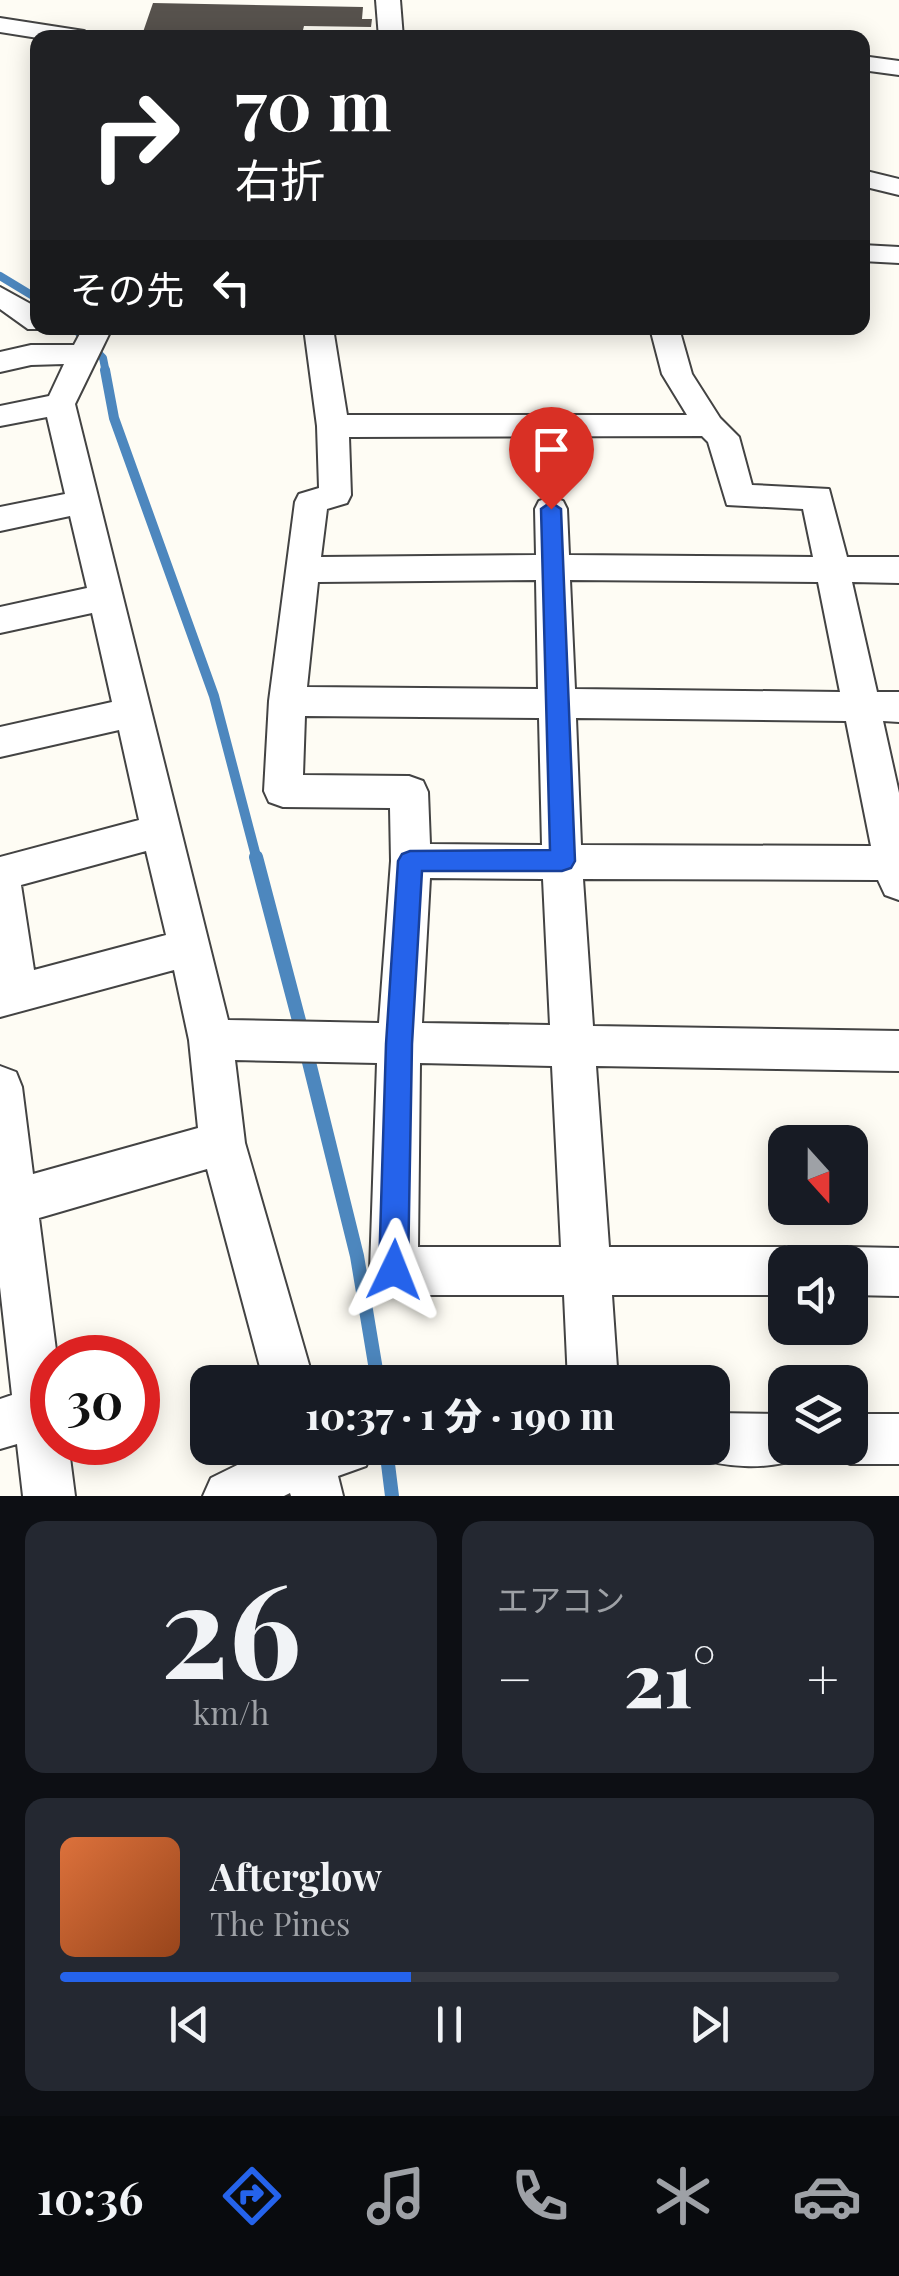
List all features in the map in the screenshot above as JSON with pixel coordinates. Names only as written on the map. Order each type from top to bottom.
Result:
[{"type":"street","points":[[388,0],[390,30]]},
{"type":"street","points":[[0,24],[36,30]]},
{"type":"street","points":[[870,64],[899,68]]},
{"type":"street","points":[[870,180],[899,186]]},
{"type":"street","points":[[870,253],[899,255]]},
{"type":"street","points":[[0,296],[30,317]]},
{"type":"street","points":[[319,335],[333,426],[334,495],[311,502],[287,701],[283,791],[409,792],[410,861],[399,1044],[394,1270],[768,1271]]},
{"type":"street","points":[[410,861],[897,870],[817,497],[739,496],[723,437],[709,425],[677,374],[668,335]]},
{"type":"street","points":[[0,362],[91,341]]},
{"type":"street","points":[[91,341],[60,404],[211,1040],[222,1143],[284,1365]]},
{"type":"street","points":[[0,416],[60,404]]},
{"type":"street","points":[[333,426],[709,425]]},
{"type":"street","points":[[0,519],[83,502]]},
{"type":"street","points":[[551,509],[562,861],[593,1365]]},
{"type":"street","points":[[302,570],[552,566],[899,570]]},
{"type":"street","points":[[0,620],[106,597]]},
{"type":"street","points":[[287,701],[899,707]]},
{"type":"street","points":[[0,742],[134,712]]},
{"type":"street","points":[[163,830],[0,877],[8,996],[188,948]]},
{"type":"street","points":[[211,1040],[899,1050]]},
{"type":"street","points":[[0,1088],[19,1418],[48,1496]]},
{"type":"street","points":[[6,1204],[222,1143]]},
{"type":"street","points":[[868,1272],[899,1272]]},
{"type":"street","points":[[730,1438],[768,1438]]},
{"type":"street","points":[[868,1439],[899,1439]]},
{"type":"street","points":[[229,1496],[312,1465]]},
{"type":"building","points":[[153,3],[363,7],[362,19],[372,19],[371,27],[144,30]]},
{"type":"waterway","points":[[0,276],[30,294]]},
{"type":"waterway","points":[[81,335],[103,358],[106,373]]},
{"type":"waterway","points":[[105,370],[114,418],[214,696],[257,860]]},
{"type":"waterway","points":[[256,857],[302,1032]]},
{"type":"waterway","points":[[306,1050],[357,1256],[375,1365]]},
{"type":"waterway","points":[[388,1465],[392,1496]]},
{"type":"route","points":[[394,1270],[399,1044],[410,861],[562,861],[551,509]]}]
